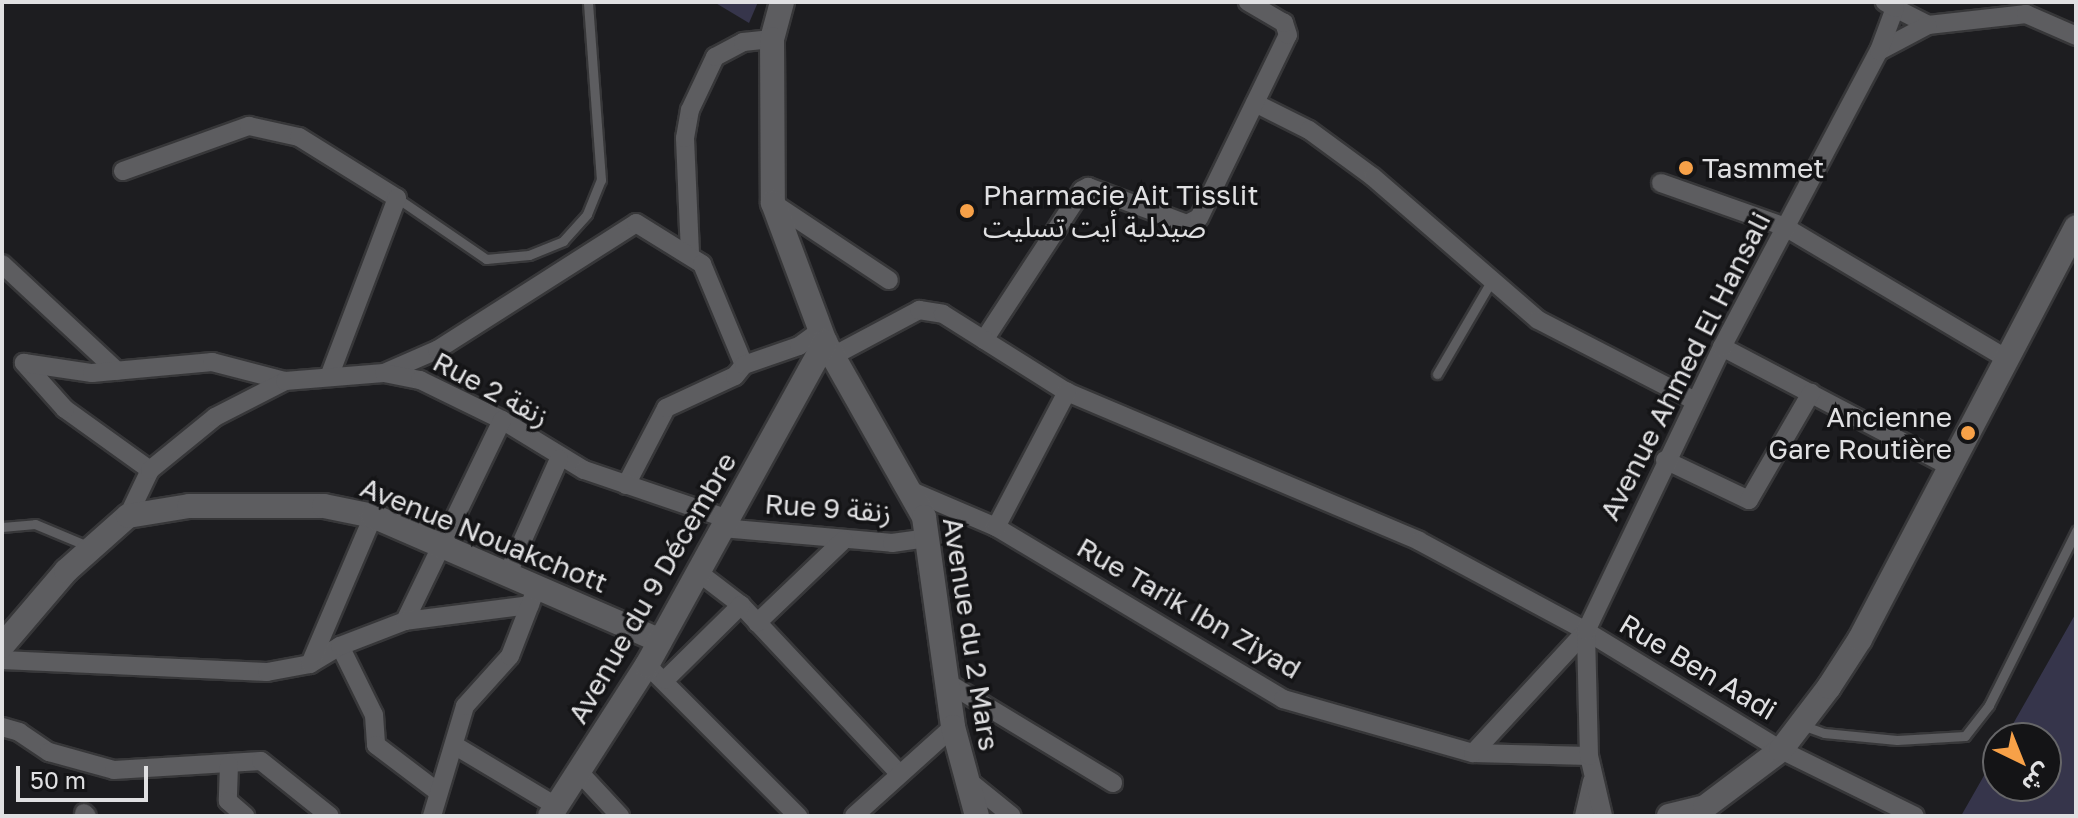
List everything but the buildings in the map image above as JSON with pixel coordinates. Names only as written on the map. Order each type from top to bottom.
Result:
[{"type":"street","name":"Avenue du 2 Mars","points":[[782,2],[772,39],[773,203],[829,347],[914,492],[929,538],[953,727],[977,816]]},
{"type":"street","points":[[984,340],[1082,190],[1194,222],[1255,103],[1289,28],[1248,2]]},
{"type":"street","points":[[1890,5],[1928,25]]},
{"type":"street","name":"Avenue Ahmed El Hansali","points":[[1603,816],[1589,756],[1586,631],[1665,460],[1722,347],[1879,51],[1890,5]]},
{"type":"street","points":[[1879,51],[1928,25],[2026,14],[2076,36]]},
{"type":"street","points":[[690,253],[685,138],[690,110],[715,57],[743,42],[772,39]]},
{"type":"street","points":[[1255,103],[1309,130],[1362,169],[1493,278],[1538,320],[1695,401]]},
{"type":"street","points":[[123,171],[249,126],[299,137],[397,198],[329,377]]},
{"type":"street","points":[[1661,183],[1785,227],[2006,358]]},
{"type":"street","points":[[773,203],[889,280]]},
{"type":"street","points":[[384,373],[437,350],[636,223],[690,253],[706,272],[744,365]]},
{"type":"street","points":[[1669,816],[1700,812],[1781,750],[1860,639],[2076,227]]},
{"type":"street","points":[[2,264],[117,371]]},
{"type":"street","name":"Rue Ben Aadi","points":[[829,347],[927,309],[984,340],[1067,392],[1419,541],[1586,631],[1781,750],[1915,816]]},
{"type":"street","points":[[626,485],[666,408],[735,376],[744,365],[799,346],[829,347]]},
{"type":"street","name":"Avenue du 9 Décembre","points":[[553,811],[656,672],[660,641],[800,387],[829,347]]},
{"type":"street","points":[[1722,347],[1951,467]]},
{"type":"street","points":[[150,470],[65,409],[23,367],[117,371],[212,362],[285,381]]},
{"type":"street","name":"Rue 2 زنقة","points":[[128,516],[150,470],[215,417],[285,381],[384,373],[420,380],[502,420],[559,459],[725,524]]},
{"type":"street","points":[[996,527],[1067,392]]},
{"type":"street","points":[[1665,460],[1749,500],[1811,393]]},
{"type":"street","points":[[405,621],[502,420]]},
{"type":"street","points":[[508,573],[559,459]]},
{"type":"street","name":"Rue Tarik Ibn Ziyad","points":[[914,492],[996,527],[1283,699],[1473,753],[1589,756]]},
{"type":"street","name":"Avenue Nouakchott","points":[[7,634],[90,547],[128,516],[189,506],[324,506],[373,516],[508,573],[534,594],[660,641]]},
{"type":"street","points":[[310,664],[373,516]]},
{"type":"street","name":"Rue 9 زنقة","points":[[725,524],[844,540],[892,543],[929,538]]},
{"type":"street","points":[[757,623],[844,540]]},
{"type":"street","points":[[698,572],[741,605],[899,773]]},
{"type":"street","points":[[2,660],[267,672],[310,664],[340,646],[405,621],[534,594]]},
{"type":"street","points":[[432,816],[465,706],[510,656],[534,594]]},
{"type":"street","points":[[741,605],[656,672],[798,816]]},
{"type":"street","points":[[1473,753],[1586,631]]},
{"type":"street","points":[[340,646],[374,715],[376,745],[438,792]]},
{"type":"street","points":[[948,683],[1113,783]]},
{"type":"street","points":[[2,727],[19,732],[49,752],[114,770],[261,761],[272,766],[330,816]]},
{"type":"street","points":[[854,816],[953,727]]},
{"type":"street","points":[[454,745],[553,811]]},
{"type":"street","points":[[229,765],[228,809],[245,816]]},
{"type":"street","points":[[580,773],[620,816]]},
{"type":"street","points":[[1584,816],[1594,775]]},
{"type":"street","points":[[965,778],[1012,816]]},
{"type":"lane","points":[[397,198],[486,259],[529,255],[563,241],[587,214],[601,180],[588,2]]},
{"type":"lane","points":[[1437,374],[1493,278]]},
{"type":"lane","points":[[2,527],[35,524],[90,547]]},
{"type":"lane","points":[[1799,724],[1824,733],[1897,740],[1965,736],[1989,705],[2076,531]]},
{"type":"shaded area","points":[[714,2],[758,2],[749,23]]},
{"type":"shaded area","points":[[2076,613],[2076,816],[1961,816],[1982,779],[1982,802],[2062,802],[2062,722],[2014,722]]},
{"type":"place","name":"Tasmmet","points":[[1686,168]]},
{"type":"place","name":"Pharmacie Ait Tisslit صيدلية أيت تسليت","points":[[967,211]]},
{"type":"place","name":"Ancienne Gare Routière","points":[[1968,433]]}]
